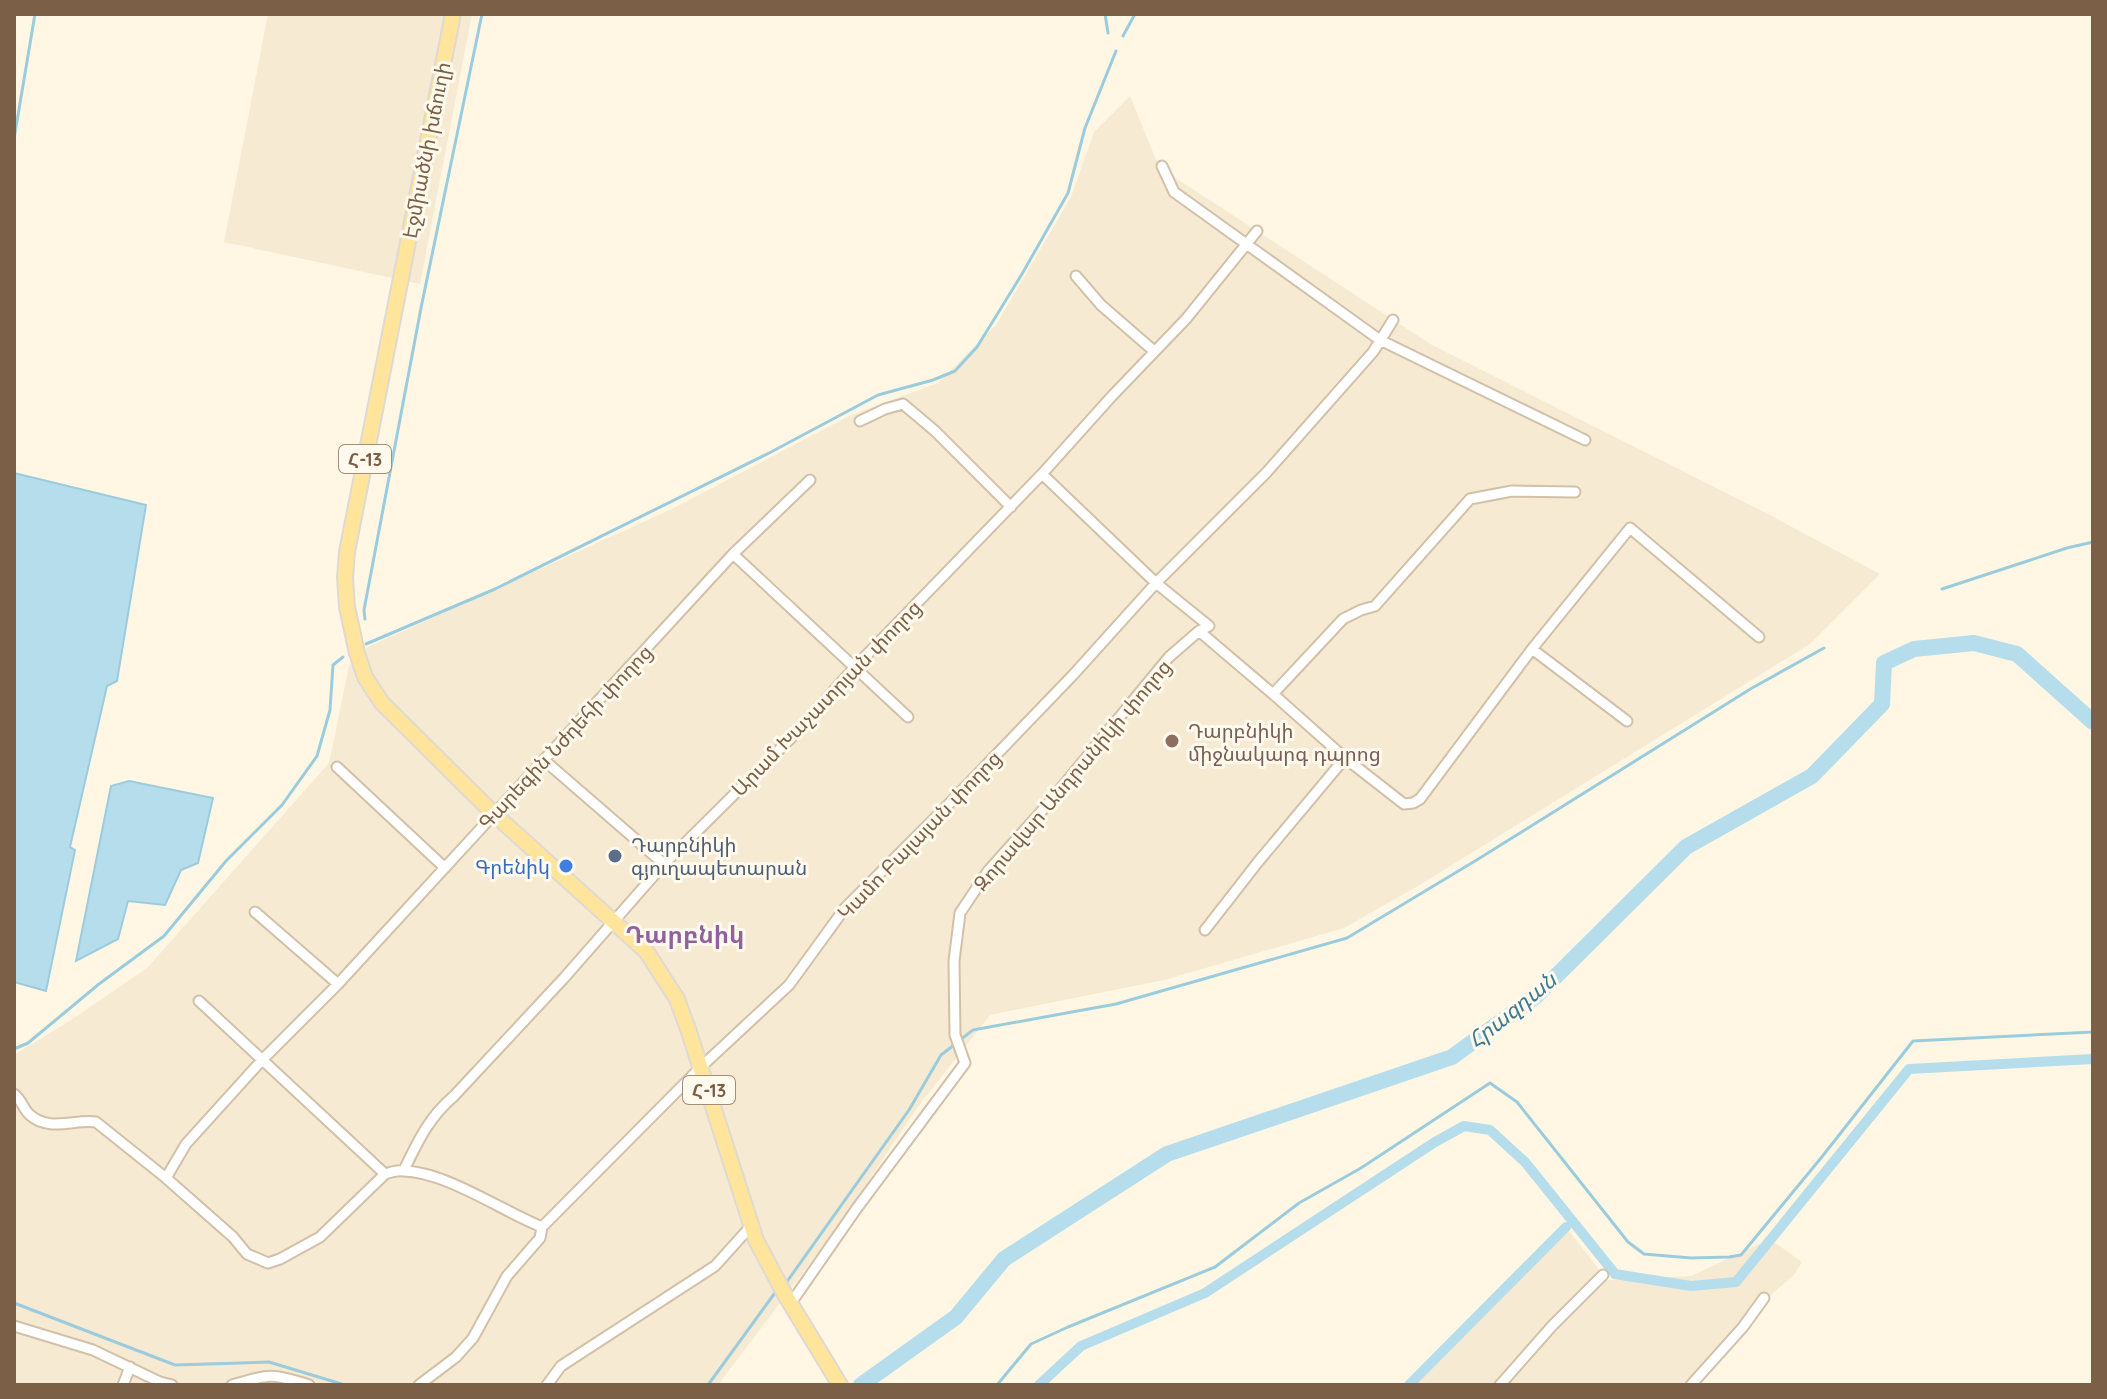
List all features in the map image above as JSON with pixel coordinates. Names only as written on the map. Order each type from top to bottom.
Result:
[{"type":"main road","name":"Էջմիածնի խճուղի","points":[[453,14],[347,552],[345,578],[347,607],[365,677],[382,703],[493,813]]},
{"type":"main road","name":"Հ-13","points":[[493,813],[646,951],[669,985],[702,1066],[756,1240],[840,1385]]},
{"type":"street","points":[[1162,166],[1174,192],[1380,340],[1585,440]]},
{"type":"street","name":"Արամ Խաչատրյան փողոց","points":[[404,1170],[439,1109],[554,989],[664,864],[795,734],[855,667],[1042,474],[1186,319],[1257,231]]},
{"type":"street","points":[[1076,276],[1101,305],[1154,351]]},
{"type":"street","name":"Կամո Բալայան փողոց","points":[[419,1385],[456,1357],[473,1338],[507,1276],[540,1238],[542,1227],[702,1066],[789,985],[845,908],[1073,675],[1156,583],[1266,473],[1373,352],[1393,320]]},
{"type":"street","points":[[860,421],[903,404],[935,431],[1011,507]]},
{"type":"street","points":[[1042,474],[1156,583],[1209,626],[1199,631],[1345,758],[1404,804],[1420,799],[1532,649],[1630,528],[1759,637]]},
{"type":"street","name":"Գարեգին Նժդեհի փողոց","points":[[166,1178],[186,1144],[262,1060],[338,984],[733,554],[810,480]]},
{"type":"street","points":[[1273,694],[1343,619],[1375,606],[1470,499],[1512,491],[1575,492]]},
{"type":"street","points":[[733,554],[908,717]]},
{"type":"street","name":"Զորավար Անդրանիկի փողոց","points":[[788,1298],[965,1063],[955,1035],[954,961],[960,913],[988,871],[1048,804],[1169,657],[1199,631]]},
{"type":"street","points":[[1532,649],[1627,721]]},
{"type":"street","points":[[1205,930],[1345,758]]},
{"type":"street","points":[[544,760],[664,864]]},
{"type":"street","points":[[337,767],[445,868]]},
{"type":"street","points":[[255,912],[338,984]]},
{"type":"street","points":[[199,1001],[385,1174]]},
{"type":"street","points":[[14,1094],[30,1115],[43,1122],[96,1122],[166,1178],[233,1237],[247,1254],[268,1263],[320,1237],[385,1174],[404,1170],[453,1184],[542,1227]]},
{"type":"street","points":[[547,1385],[561,1366],[715,1266],[751,1226]]},
{"type":"street","points":[[1500,1385],[1603,1275]]},
{"type":"street","points":[[1691,1385],[1743,1327],[1764,1298]]},
{"type":"street","points":[[14,1326],[93,1350],[172,1385]]},
{"type":"street","points":[[123,1385],[130,1367]]},
{"type":"street","points":[[232,1385],[266,1375],[282,1376],[309,1385]]},
{"type":"shaded area","points":[[268,14],[472,14],[420,284],[224,242]]},
{"type":"shaded area","name":"Դարբնիկ","points":[[1130,96],[1159,167],[1432,345],[1766,513],[1880,574],[1810,644],[1418,886],[1344,928],[1164,980],[990,1015],[917,1108],[839,1225],[718,1385],[14,1385],[14,1055],[147,968],[329,763],[349,666],[368,647],[674,508],[849,416],[938,383],[996,325],[1071,197],[1094,132]]},
{"type":"shaded area","points":[[1569,1231],[1607,1280],[1691,1276],[1770,1239],[1802,1262],[1794,1275],[1766,1299],[1693,1385],[1411,1385]]},
{"type":"water","points":[[14,473],[146,505],[117,681],[107,686],[70,847],[75,850],[46,991],[14,982]]},
{"type":"water","points":[[129,781],[213,798],[198,863],[181,870],[165,905],[128,901],[118,939],[76,961],[111,786]]},
{"type":"waterway","points":[[14,139],[35,14]]},
{"type":"waterway","points":[[365,619],[364,610],[421,308],[482,14]]},
{"type":"waterway","points":[[1105,14],[1108,33]]},
{"type":"waterway","points":[[1123,36],[1135,14]]},
{"type":"waterway","points":[[366,644],[495,589],[771,452],[878,395],[955,371],[977,347],[1068,193],[1085,128],[1116,51]]},
{"type":"waterway","points":[[1942,589],[2093,542]]},
{"type":"waterway","name":"Հրազդան","points":[[861,1385],[956,1317],[1004,1259],[1167,1154],[1452,1057],[1536,996],[1686,847],[1812,776],[1882,704],[1884,663],[1914,649],[1974,643],[2017,654],[2093,722]]},
{"type":"waterway","points":[[960,1040],[973,1030],[1116,1004],[1347,938],[1752,688],[1824,648]]},
{"type":"waterway","points":[[14,1049],[28,1043],[99,984],[164,936],[226,861],[282,805],[317,756],[330,710],[333,665],[343,657]]},
{"type":"waterway","points":[[997,1385],[1031,1344],[1215,1267],[1299,1203],[1361,1168],[1490,1083],[1517,1102],[1628,1242],[1644,1254],[1729,1257],[1741,1255],[1913,1041],[2093,1032]]},
{"type":"waterway","points":[[786,1283],[909,1110],[941,1055],[954,1045]]},
{"type":"waterway","points":[[1039,1385],[1081,1346],[1205,1293],[1464,1126],[1490,1130],[1525,1162],[1615,1274],[1691,1286],[1736,1282],[1909,1069],[2093,1059]]},
{"type":"waterway","points":[[1409,1385],[1566,1227]]},
{"type":"waterway","points":[[708,1385],[777,1290]]},
{"type":"waterway","points":[[14,1303],[175,1365],[269,1362],[345,1385]]},
{"type":"place","name":"Դարբնիկի միջնակարգ դպրոց","points":[[1172,741]]},
{"type":"place","name":"Դարբնիկի գյուղապետարան","points":[[615,856]]},
{"type":"place","name":"Գրենիկ","points":[[566,866]]},
{"type":"district","name":"Դարբնիկ","points":[[685,934]]}]
